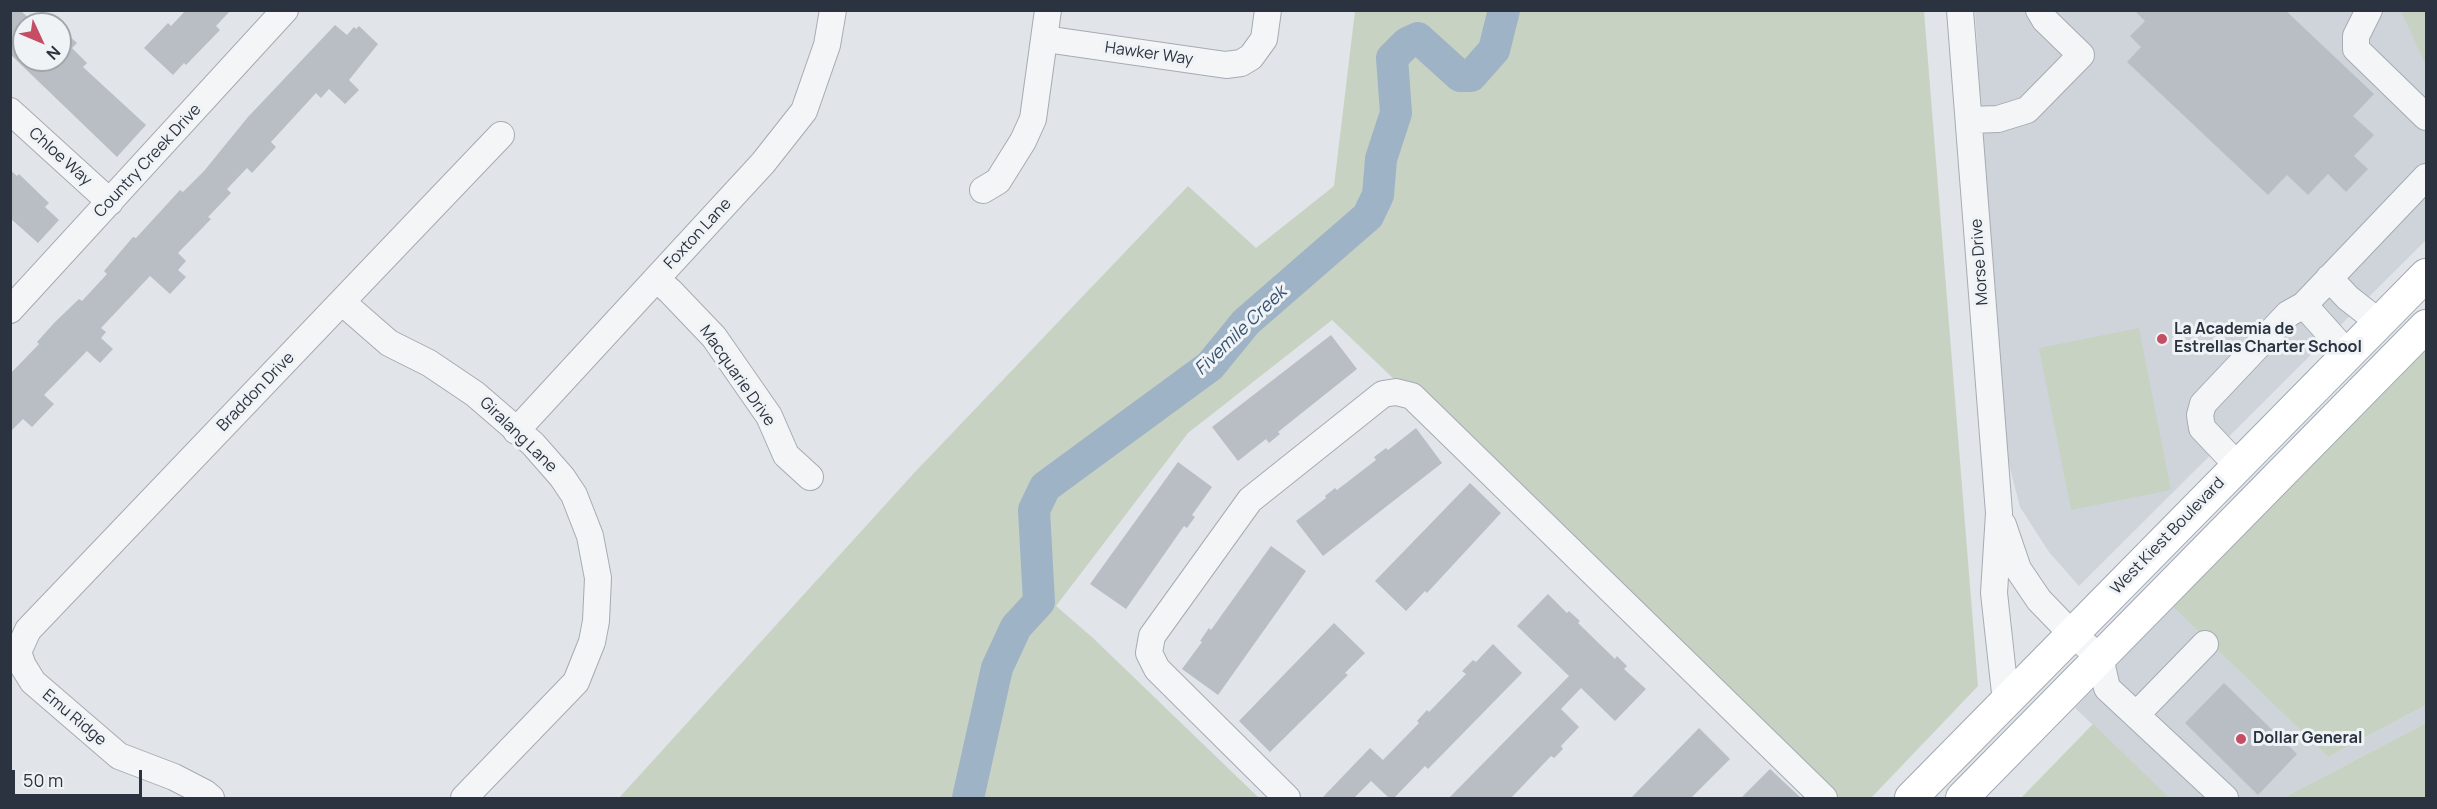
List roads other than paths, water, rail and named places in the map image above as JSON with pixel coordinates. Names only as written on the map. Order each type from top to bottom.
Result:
[{"type":"main road","name":"West Kiest Boulevard","points":[[1911,798],[2237,465],[2427,275]]},
{"type":"main road","points":[[1962,798],[2427,326]]},
{"type":"street","name":"Country Creek Drive","points":[[10,310],[285,10]]},
{"type":"street","name":"Foxton Lane","points":[[516,431],[764,163],[804,111],[827,45],[832,10]]},
{"type":"street","points":[[983,190],[998,181],[1023,141],[1033,119],[1048,10]]},
{"type":"street","name":"Hawker Way","points":[[1045,39],[1226,65],[1241,63],[1251,57],[1264,39],[1268,10]]},
{"type":"street","name":"Morse Drive","points":[[1960,10],[2000,513],[1994,593],[2006,702]]},
{"type":"street","points":[[1970,120],[1998,119],[2027,110],[2081,55],[2045,20],[2039,10]]},
{"type":"street","points":[[2369,10],[2356,36],[2356,49],[2427,117]]},
{"type":"street","name":"Chloe Way","points":[[10,111],[110,202]]},
{"type":"street","name":"Braddon Drive","points":[[18,652],[27,630],[501,135]]},
{"type":"street","points":[[2237,465],[2202,428],[2200,415],[2203,404],[2288,314],[2304,305],[2427,177]]},
{"type":"street","points":[[2329,278],[2348,298],[2380,323]]},
{"type":"street","name":"Macquarie Drive","points":[[656,279],[714,337],[769,416],[786,455],[810,477]]},
{"type":"street","name":"Giralang Lane","points":[[342,302],[389,344],[429,363],[475,394],[533,444],[562,477],[583,515],[596,557],[598,600],[596,621],[592,642],[576,682],[464,798]]},
{"type":"street","points":[[2304,305],[2349,354]]},
{"type":"street","points":[[1287,798],[1157,669],[1149,653],[1152,636],[1250,500],[1383,394],[1396,392],[1412,396],[1824,798]]},
{"type":"street","name":"Morse Drive","points":[[2000,513],[2019,569],[2039,600],[2072,634],[2100,657]]},
{"type":"street","points":[[2136,715],[2205,644]]},
{"type":"street","name":"Emu Ridge","points":[[18,652],[33,682],[119,756],[174,777],[211,798]]},
{"type":"street","points":[[2100,657],[2107,688],[2225,798]]},
{"type":"waterway","name":"Fivemile Creek","points":[[968,798],[997,668],[1016,627],[1039,602],[1034,510],[1045,487],[1210,366],[1246,322],[1368,216],[1378,195],[1381,159],[1396,113],[1392,58],[1407,43],[1418,38],[1460,76],[1471,76],[1494,50],[1504,10]]},
{"type":"place","name":"La Academia de Estrellas Charter School","points":[[2162,339]]},
{"type":"place","name":"Dollar General","points":[[2241,739]]}]
